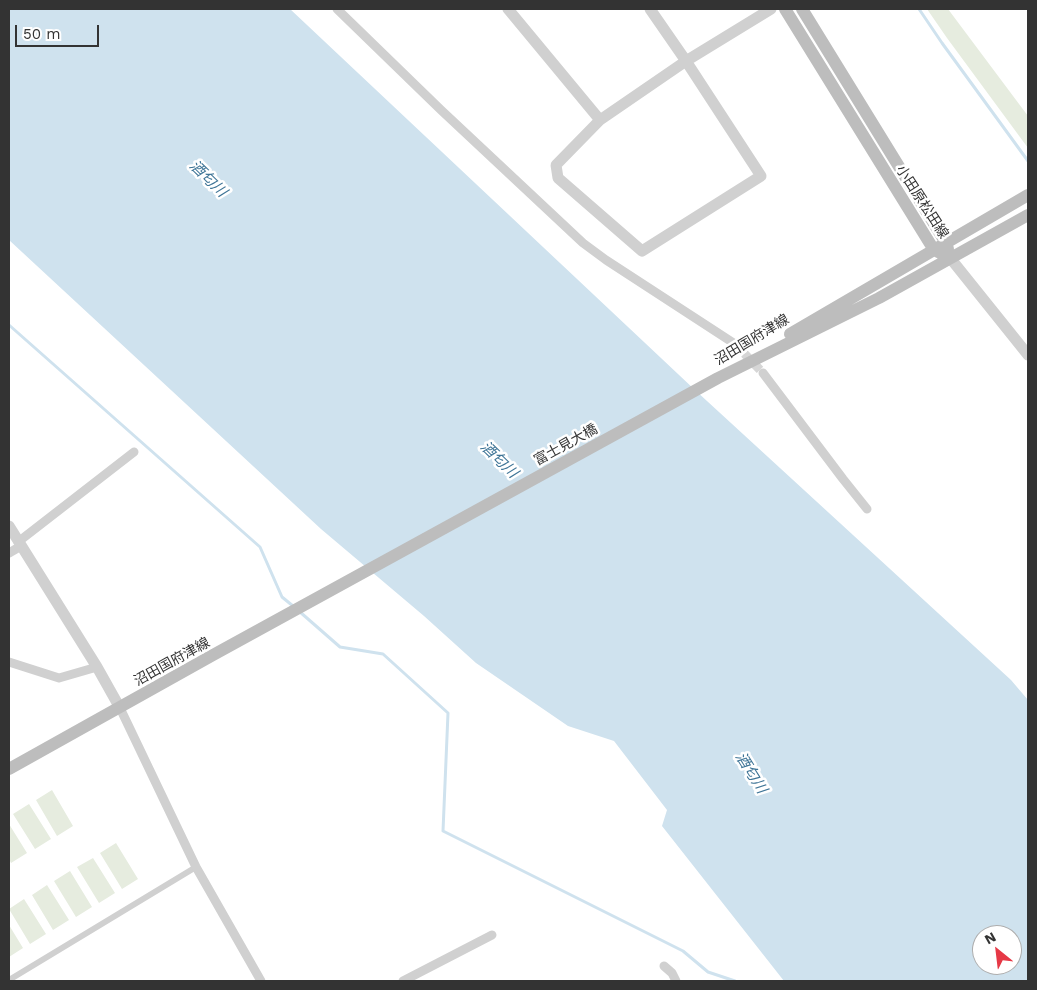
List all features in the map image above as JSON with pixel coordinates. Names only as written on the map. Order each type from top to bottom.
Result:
[{"type":"main road","name":"小田原松田線","points":[[785,9],[934,250],[951,259]]},
{"type":"main road","name":"小田原松田線","points":[[802,9],[946,243],[951,259]]},
{"type":"main road","name":"沼田国府津線","points":[[718,378],[824,313],[1028,195]]},
{"type":"main road","name":"沼田国府津線","points":[[718,378],[878,298],[1028,215]]},
{"type":"main road","name":"富士見大橋","points":[[350,581],[718,378]]},
{"type":"main road","name":"沼田国府津線","points":[[9,769],[350,581]]},
{"type":"street","points":[[337,9],[441,110],[583,243],[735,344]]},
{"type":"street","points":[[508,9],[600,120]]},
{"type":"street","points":[[650,9],[686,61],[761,176],[642,251],[558,178],[556,165],[600,120],[686,61],[771,9]]},
{"type":"street","points":[[951,259],[1028,355]]},
{"type":"street","points":[[763,372],[867,509]]},
{"type":"street","points":[[9,553],[134,452]]},
{"type":"street","points":[[9,526],[97,667],[120,708],[196,867],[260,981]]},
{"type":"street","points":[[9,662],[60,678],[97,667]]},
{"type":"street","points":[[9,980],[196,867]]},
{"type":"street","points":[[404,981],[492,935]]},
{"type":"street","points":[[664,966],[672,973],[676,981]]},
{"type":"shaded area","points":[[927,9],[948,9],[1028,116],[1028,148],[947,38]]},
{"type":"shaded area","points":[[52,790],[73,826],[57,836],[36,800]]},
{"type":"shaded area","points":[[29,804],[51,839],[35,849],[13,814]]},
{"type":"shaded area","points":[[9,824],[27,853],[11,863],[9,859]]},
{"type":"shaded area","points":[[116,843],[138,879],[122,889],[100,853]]},
{"type":"shaded area","points":[[93,858],[115,893],[99,903],[77,867]]},
{"type":"shaded area","points":[[70,871],[92,907],[76,917],[54,881]]},
{"type":"shaded area","points":[[47,885],[69,920],[53,930],[32,895]]},
{"type":"shaded area","points":[[24,899],[46,934],[30,944],[9,909]]},
{"type":"shaded area","points":[[9,925],[23,948],[9,957]]},
{"type":"water","name":"酒匂川","points":[[9,9],[290,9],[695,390],[1011,680],[1028,700],[1028,981],[784,981],[662,826],[667,810],[614,741],[568,726],[476,663],[424,616],[321,529],[9,240]]},
{"type":"waterway","points":[[919,9],[1028,161]]},
{"type":"waterway","points":[[9,325],[260,547],[282,597],[293,606]]},
{"type":"waterway","points":[[300,612],[340,647],[383,654],[448,713],[443,831],[683,951],[708,972],[735,981]]},
{"type":"tunnel","points":[[735,344],[763,373]]}]
